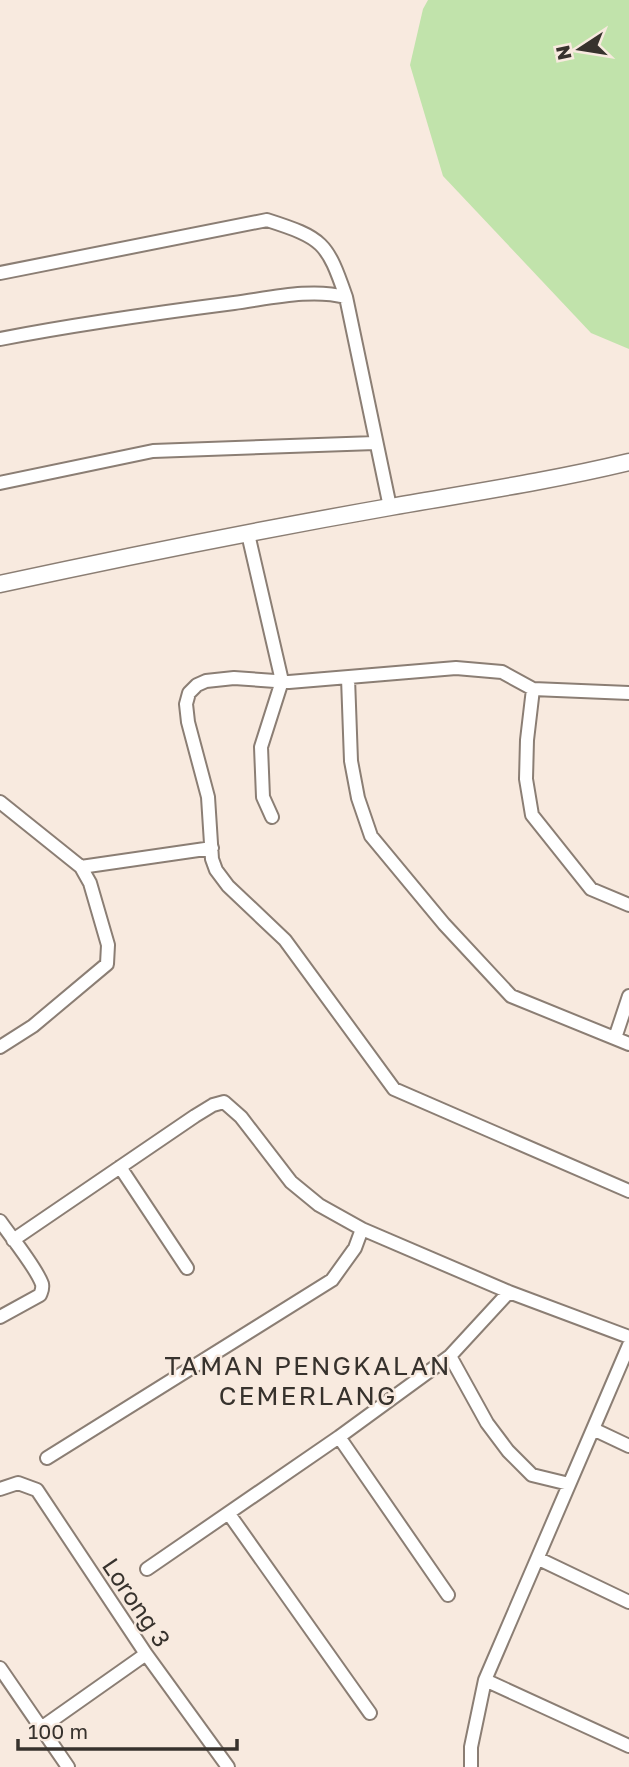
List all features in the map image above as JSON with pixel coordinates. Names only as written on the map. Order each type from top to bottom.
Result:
[{"type":"street","points":[[0,273],[267,220],[317,239],[332,257],[346,297],[390,507]]},
{"type":"street","points":[[0,339],[155,313],[283,297],[328,293],[346,297]]},
{"type":"street","points":[[0,483],[153,451],[375,443]]},
{"type":"street","points":[[0,584],[137,554],[551,480],[629,463]]},
{"type":"street","points":[[248,534],[282,681],[261,747],[263,797],[272,817]]},
{"type":"street","points":[[629,693],[533,690],[502,672],[456,668],[348,678],[282,681],[234,678],[206,681],[189,693],[186,704],[188,722],[208,797],[216,870],[228,886],[285,940],[394,1089],[629,1191]]},
{"type":"street","points":[[348,678],[351,761],[360,806],[372,836],[444,924],[511,996],[629,1044]]},
{"type":"street","points":[[533,690],[526,779],[532,815],[591,889],[629,905]]},
{"type":"street","points":[[0,802],[81,867],[90,883],[108,945],[107,964],[33,1026],[0,1047]]},
{"type":"street","points":[[81,867],[212,848]]},
{"type":"street","points":[[615,1038],[629,996]]},
{"type":"street","points":[[13,1240],[195,1116],[224,1102],[241,1118],[291,1182],[319,1205],[362,1229],[509,1292],[629,1337]]},
{"type":"street","points":[[120,1167],[187,1268]]},
{"type":"street","points":[[0,1221],[42,1285],[40,1295],[0,1317]]},
{"type":"street","points":[[47,1458],[332,1280],[355,1248],[362,1229]]},
{"type":"street","points":[[148,1569],[339,1437],[450,1356],[509,1292]]},
{"type":"street","points":[[471,1767],[471,1747],[485,1681],[629,1345]]},
{"type":"street","points":[[450,1356],[487,1423],[508,1451],[532,1475],[569,1484]]},
{"type":"street","points":[[593,1429],[629,1446]]},
{"type":"street","points":[[339,1437],[448,1595]]},
{"type":"street","name":"Lorong 3","points":[[0,1489],[18,1483],[37,1490],[146,1654],[228,1767]]},
{"type":"street","points":[[229,1514],[370,1713]]},
{"type":"street","points":[[539,1559],[629,1602]]},
{"type":"street","points":[[41,1728],[146,1654]]},
{"type":"street","points":[[0,1668],[68,1767]]},
{"type":"street","points":[[485,1681],[629,1746]]},
{"type":"green space","points":[[428,0],[629,0],[629,349],[591,333],[443,176],[410,65],[423,9]]},
{"type":"district","name":"TAMAN PENGKALAN CEMERLANG","points":[[308,1380]]}]
